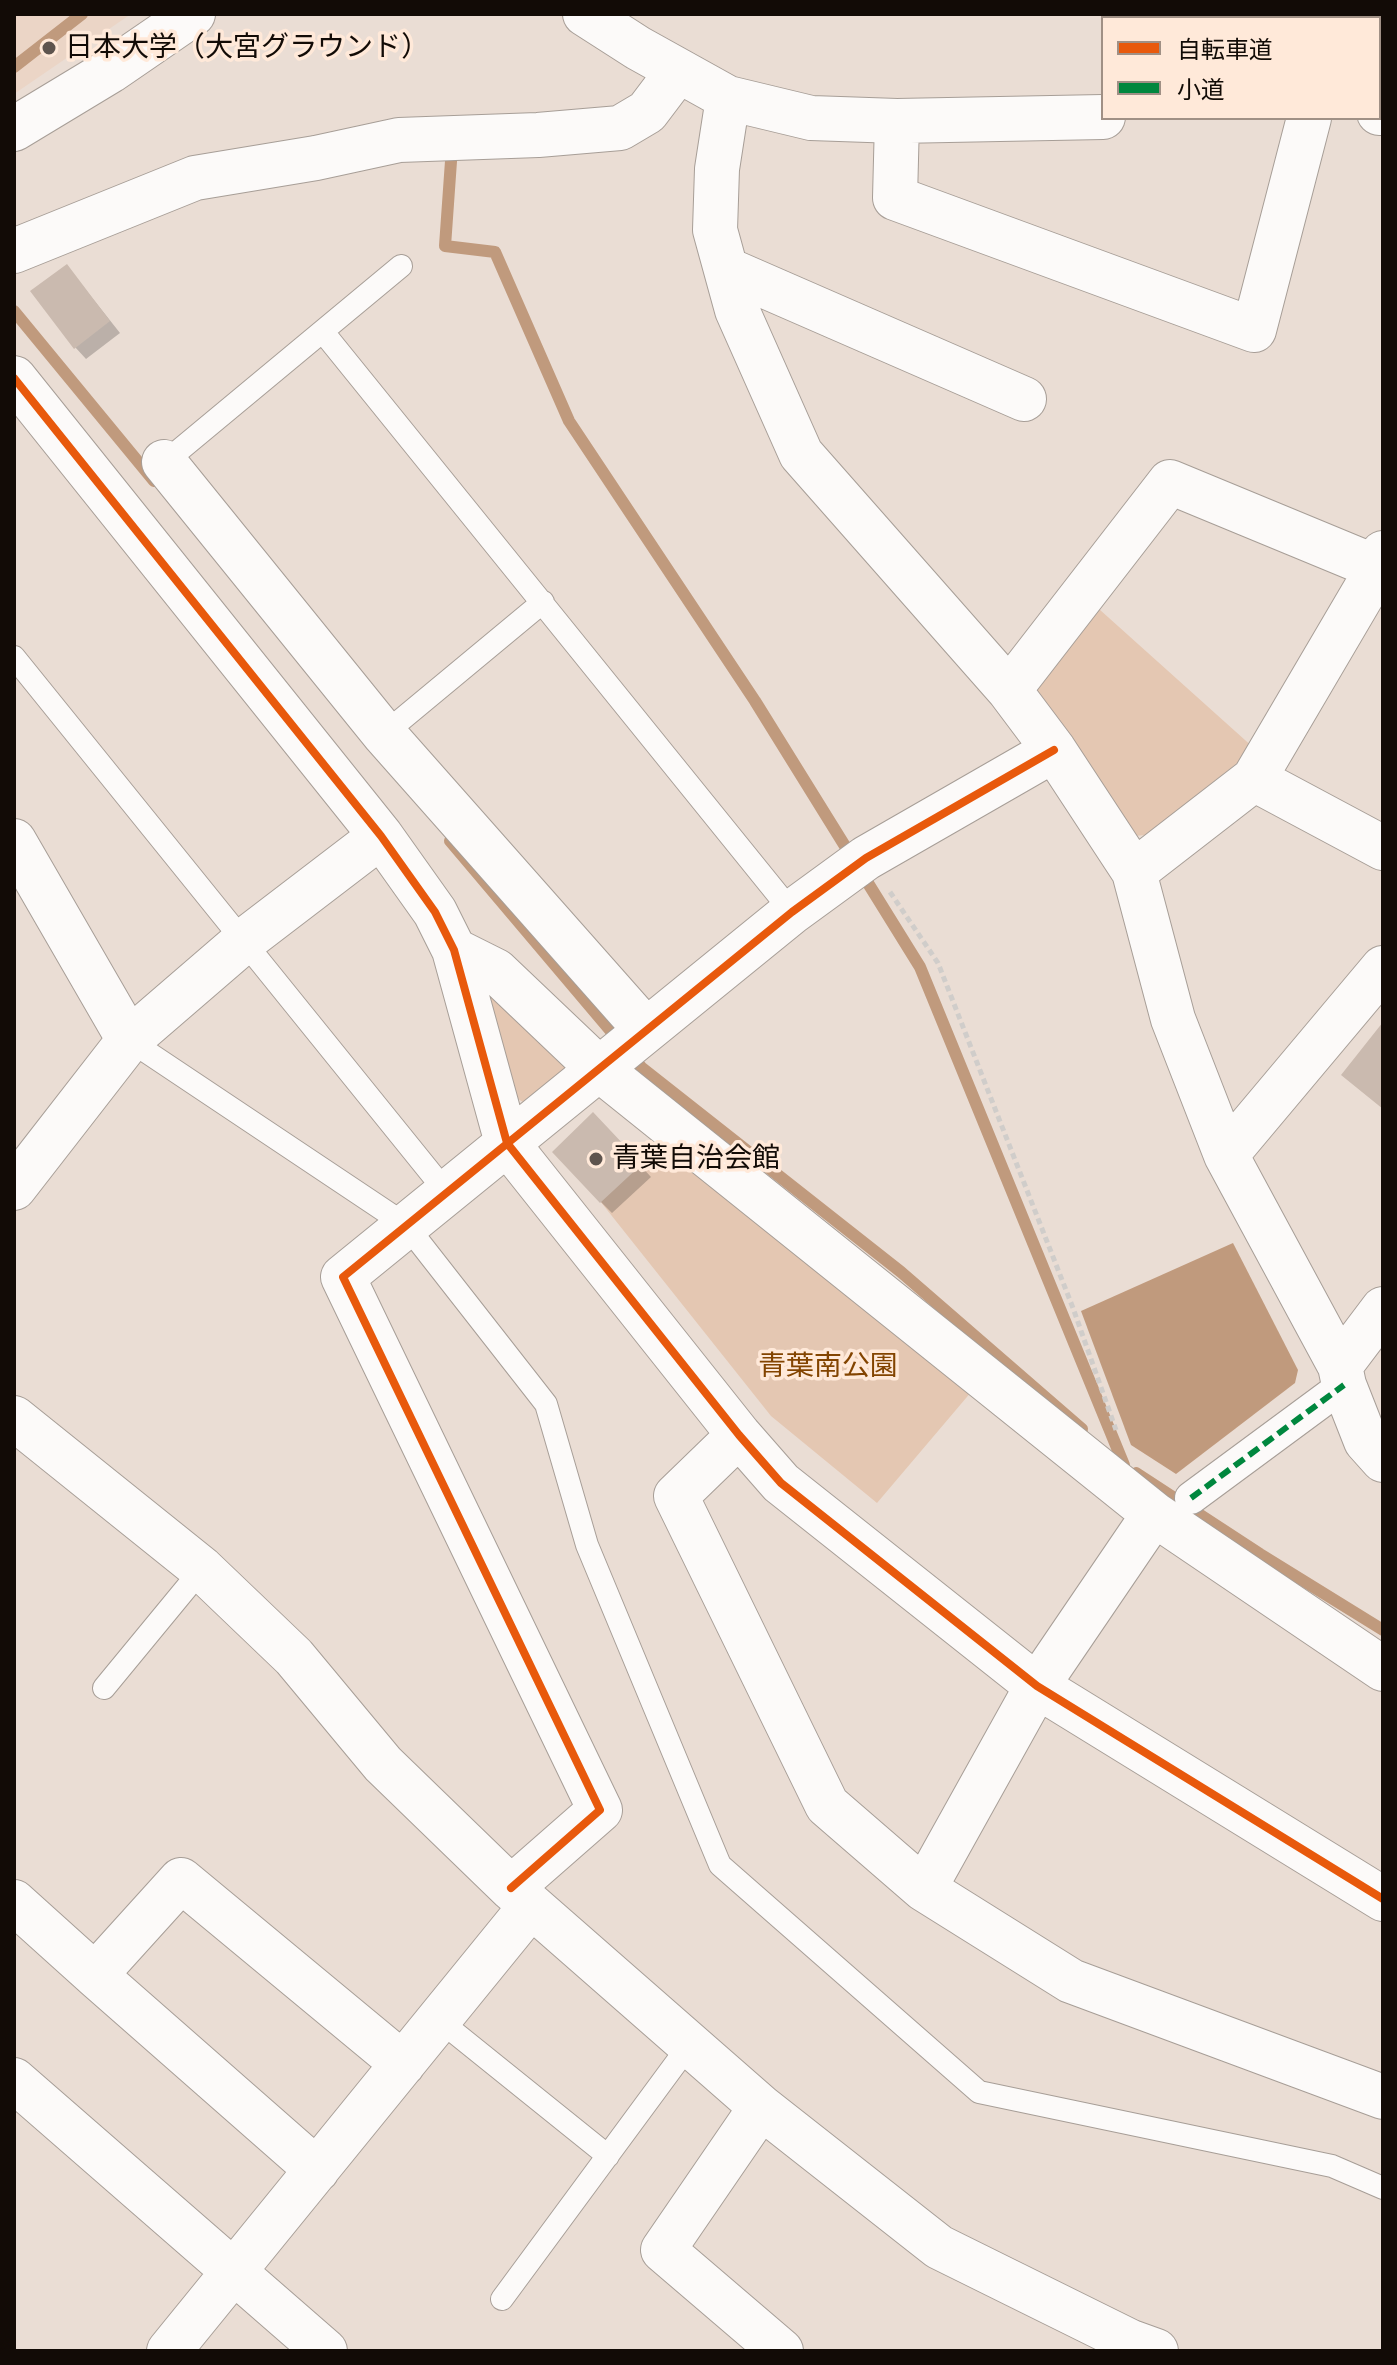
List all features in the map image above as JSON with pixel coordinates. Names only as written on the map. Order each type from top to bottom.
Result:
[{"type":"street","points":[[14,129],[110,71],[193,14]]},
{"type":"street","points":[[585,14],[728,98],[811,118],[897,121],[1101,117]]},
{"type":"street","points":[[14,251],[195,178],[399,140],[538,135],[620,128],[647,112],[678,71]]},
{"type":"street","points":[[728,98],[717,169],[715,230],[737,310],[801,454],[1009,690],[1054,750],[1134,872],[1173,1019],[1226,1155],[1342,1375],[1366,1441],[1383,1460]]},
{"type":"street","points":[[897,121],[895,198],[1254,330],[1308,120]]},
{"type":"street","points":[[726,269],[1024,399]]},
{"type":"street","points":[[14,378],[140,482],[384,734],[621,1049]]},
{"type":"street","points":[[140,482],[435,912],[454,950],[507,1143],[739,1435],[781,1483],[1037,1686],[1383,1899]]},
{"type":"street","points":[[1009,690],[1170,482],[1381,560],[1254,779],[1134,872]]},
{"type":"street","points":[[169,2351],[439,2020],[521,1897],[600,1810],[343,1277],[792,912],[866,858],[1054,750]]},
{"type":"street","points":[[1254,779],[1383,848]]},
{"type":"street","points":[[14,1188],[129,1040],[245,940],[381,836]]},
{"type":"street","points":[[14,841],[129,1040]]},
{"type":"street","points":[[454,950],[496,971],[621,1049],[1172,1506],[1383,1669]]},
{"type":"street","points":[[1226,1155],[1383,968]]},
{"type":"street","points":[[924,1889],[1037,1686],[1172,1506],[1342,1375],[1383,1309]]},
{"type":"street","points":[[14,1418],[202,1569],[294,1657],[383,1764],[521,1897],[761,2107],[939,2247],[1138,2348]]},
{"type":"street","points":[[739,1435],[676,1496],[827,1805],[924,1889],[1071,1981],[1383,2097]]},
{"type":"street","points":[[95,1975],[181,1880],[403,2064]]},
{"type":"street","points":[[14,1902],[317,2170]]},
{"type":"street","points":[[14,2080],[325,2351]]},
{"type":"street","points":[[761,2107],[663,2250],[781,2351]]},
{"type":"lane","points":[[140,482],[401,266]]},
{"type":"lane","points":[[323,332],[792,912]]},
{"type":"lane","points":[[384,734],[543,602]]},
{"type":"lane","points":[[14,657],[447,1193]]},
{"type":"lane","points":[[129,1040],[406,1225],[546,1404],[587,1545],[720,1865],[979,2092],[1332,2166],[1383,2188]]},
{"type":"lane","points":[[104,1688],[202,1569]]},
{"type":"lane","points":[[439,2020],[608,2156]]},
{"type":"lane","points":[[502,2299],[690,2044]]},
{"type":"path","points":[[866,858],[938,963],[1073,1308],[1121,1442]]},
{"type":"shaded area","name":"日本大学（大宮グラウンド）","points":[[14,14],[131,14],[14,94]]},
{"type":"shaded area","points":[[1233,1243],[1298,1370],[1295,1383],[1176,1474],[1131,1445],[1081,1311]]},
{"type":"green space","points":[[1099,609],[1255,749],[1146,835],[1134,836],[1035,701],[1037,689]]},
{"type":"green space","points":[[504,990],[566,1066],[566,1084],[533,1108],[518,1099],[488,1000]]},
{"type":"green space","name":"青葉南公園","points":[[665,1136],[972,1391],[877,1503],[771,1416],[600,1201]]},
{"type":"building","points":[[67,264],[110,321],[74,349],[30,291]]},
{"type":"building","points":[[1383,1022],[1383,1109],[1341,1075]]},
{"type":"building","points":[[593,1112],[642,1164],[600,1203],[552,1152]]},
{"type":"waterway","points":[[14,67],[82,14]]},
{"type":"waterway","points":[[452,147],[445,246],[495,252],[569,421],[755,701],[920,967],[1124,1465]]},
{"type":"waterway","points":[[14,311],[154,481]]},
{"type":"waterway","points":[[450,841],[642,1068],[901,1272],[1082,1429]]},
{"type":"waterway","points":[[1136,1473],[1383,1630]]},
{"type":"marked path","points":[[1191,1498],[1344,1385]]},
{"type":"cycle path","points":[[14,378],[381,836],[435,912],[454,950],[507,1143],[739,1435],[781,1483],[1037,1686],[1383,1899]]},
{"type":"cycle path","points":[[511,1888],[600,1810],[343,1277],[792,912],[866,858],[1054,750]]},
{"type":"place","name":"日本大学（大宮グラウンド）","points":[[49,48]]},
{"type":"place","name":"青葉自治会館","points":[[596,1159]]}]
